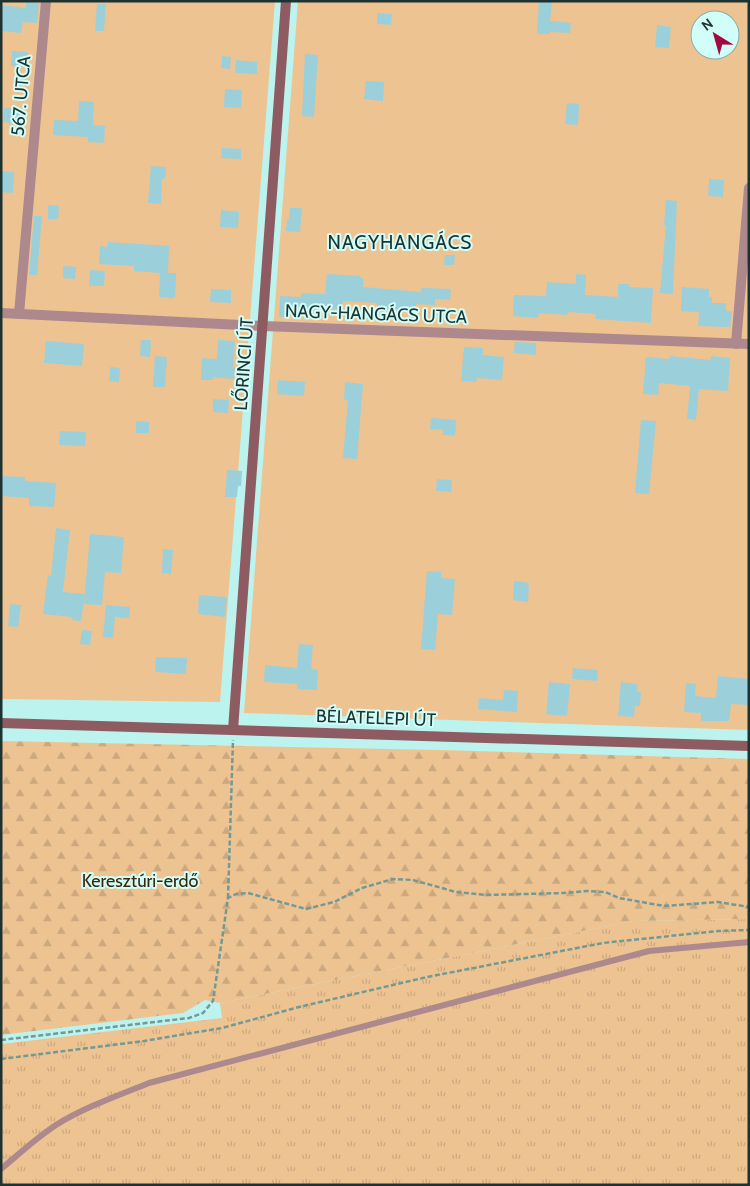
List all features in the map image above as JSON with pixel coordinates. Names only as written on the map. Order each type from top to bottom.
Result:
[{"type":"main road","name":"LŐRINCI ÚT","points":[[233,730],[286,1]]},
{"type":"main road","name":"BÉLATELEPI ÚT","points":[[1,723],[749,746]]},
{"type":"street","name":"567. UTCA","points":[[19,314],[46,1]]},
{"type":"street","points":[[736,344],[749,188]]},
{"type":"street","name":"NAGY-HANGÁCS UTCA","points":[[1,314],[749,344]]},
{"type":"lane","points":[[1,1169],[56,1125],[87,1108],[149,1083],[649,951],[749,942]]},
{"type":"path","points":[[1,1040],[189,1018],[203,1013],[213,1001],[228,898],[233,730]]},
{"type":"path","points":[[228,898],[236,894],[248,893],[306,909],[334,902],[362,888],[393,879],[413,880],[456,892],[486,895],[588,891],[605,892],[626,900],[664,906],[718,902],[749,907]]},
{"type":"path","points":[[1,1059],[144,1041],[222,1028],[299,1007],[427,977],[603,943],[718,930],[749,930]]},
{"type":"green space","points":[[1,1],[275,1],[220,702],[1,699]]},
{"type":"green space","points":[[298,1],[749,1],[749,730],[244,713]]},
{"type":"green space","name":"Keresztúri-erdő","points":[[1,741],[441,750],[749,759],[749,919],[633,921],[220,1003],[205,1000],[183,1013],[1,1035]]},
{"type":"green space","points":[[749,919],[749,1185],[1,1185],[1,1044],[222,1018],[220,1003],[633,921]]},
{"type":"building","points":[[539,1],[552,1],[550,21],[571,23],[570,33],[550,32],[550,34],[537,34]]},
{"type":"building","points":[[26,2],[39,3],[37,23],[23,22],[21,33],[1,31],[1,5],[26,8]]},
{"type":"building","points":[[97,4],[106,4],[104,31],[95,31]]},
{"type":"building","points":[[377,13],[392,14],[391,25],[377,24]]},
{"type":"building","points":[[657,25],[671,27],[669,48],[655,47]]},
{"type":"building","points":[[12,51],[28,52],[27,67],[11,66]]},
{"type":"building","points":[[305,54],[318,55],[314,117],[302,116]]},
{"type":"building","points":[[222,56],[231,57],[230,69],[221,68]]},
{"type":"building","points":[[236,60],[257,62],[257,74],[235,73]]},
{"type":"building","points":[[366,81],[384,82],[383,101],[364,99]]},
{"type":"building","points":[[225,89],[242,90],[241,108],[224,107]]},
{"type":"building","points":[[79,101],[94,102],[93,125],[105,126],[104,143],[88,142],[88,137],[53,135],[54,120],[78,121]]},
{"type":"building","points":[[567,103],[579,104],[578,125],[565,124]]},
{"type":"building","points":[[4,108],[22,109],[22,124],[3,122]]},
{"type":"building","points":[[222,148],[241,149],[241,159],[221,158]]},
{"type":"building","points":[[151,166],[166,167],[165,179],[162,179],[161,204],[148,203]]},
{"type":"building","points":[[1,171],[14,172],[13,193],[1,192]]},
{"type":"building","points":[[709,179],[724,180],[723,197],[708,196]]},
{"type":"building","points":[[666,200],[677,201],[673,294],[660,293],[666,225],[664,225]]},
{"type":"building","points":[[48,205],[59,206],[58,219],[48,219]]},
{"type":"building","points":[[290,208],[302,208],[300,232],[286,231]]},
{"type":"building","points":[[221,210],[239,212],[238,228],[220,227]]},
{"type":"building","points":[[34,216],[42,216],[37,275],[29,275]]},
{"type":"building","points":[[108,242],[169,246],[168,273],[176,273],[175,298],[159,297],[160,273],[134,271],[134,266],[99,264],[100,246],[107,247]]},
{"type":"building","points":[[445,255],[455,255],[454,265],[444,265]]},
{"type":"building","points":[[63,266],[76,267],[75,279],[63,278]]},
{"type":"building","points":[[90,270],[105,271],[104,286],[89,286]]},
{"type":"building","points":[[327,274],[360,276],[360,278],[363,278],[363,287],[421,292],[421,288],[451,289],[450,300],[435,299],[435,305],[416,304],[416,312],[377,309],[377,303],[343,301],[342,310],[313,308],[313,311],[289,310],[289,317],[279,317],[280,296],[301,297],[301,293],[325,294]]},
{"type":"building","points":[[576,274],[586,275],[585,295],[618,297],[618,284],[629,284],[629,287],[653,288],[651,323],[595,319],[596,314],[568,312],[567,315],[539,313],[538,318],[513,316],[514,295],[546,296],[547,282],[576,284]]},
{"type":"building","points":[[682,287],[709,289],[709,297],[712,297],[712,303],[726,303],[726,311],[732,311],[730,327],[698,326],[699,312],[681,311]]},
{"type":"building","points":[[211,289],[231,290],[231,303],[210,302]]},
{"type":"building","points":[[141,340],[151,340],[150,357],[140,356]]},
{"type":"building","points":[[218,340],[235,341],[234,379],[213,377],[213,380],[201,380],[202,358],[217,359]]},
{"type":"building","points":[[46,341],[84,344],[82,366],[44,363]]},
{"type":"building","points":[[515,342],[536,343],[536,355],[514,353]]},
{"type":"building","points":[[464,347],[483,348],[483,355],[504,357],[502,380],[477,378],[476,382],[461,381]]},
{"type":"building","points":[[155,356],[167,357],[165,387],[153,387]]},
{"type":"building","points":[[670,356],[711,360],[711,356],[730,358],[728,391],[699,389],[696,420],[687,419],[690,386],[659,383],[658,395],[643,394],[646,357],[669,359]]},
{"type":"building","points":[[110,367],[120,368],[119,382],[109,381]]},
{"type":"building","points":[[278,380],[305,382],[304,396],[277,394]]},
{"type":"building","points":[[345,382],[363,384],[357,459],[343,458],[348,400],[344,400]]},
{"type":"building","points":[[213,399],[229,400],[228,413],[213,412]]},
{"type":"building","points":[[431,418],[456,420],[455,436],[443,435],[443,430],[430,429]]},
{"type":"building","points":[[641,420],[656,421],[649,494],[635,493]]},
{"type":"building","points":[[136,421],[149,422],[149,433],[136,433]]},
{"type":"building","points":[[60,431],[86,432],[85,446],[59,445]]},
{"type":"building","points":[[227,470],[242,471],[241,486],[238,486],[237,497],[225,497]]},
{"type":"building","points":[[1,476],[25,477],[25,481],[56,483],[54,507],[29,506],[29,498],[1,496]]},
{"type":"building","points":[[437,479],[452,480],[451,492],[436,491]]},
{"type":"building","points":[[56,528],[70,530],[63,592],[85,594],[81,621],[72,620],[72,617],[43,614],[48,575],[51,576]]},
{"type":"building","points":[[90,534],[124,537],[121,573],[105,572],[102,605],[84,604]]},
{"type":"building","points":[[163,549],[173,550],[171,574],[162,573]]},
{"type":"building","points":[[427,571],[441,572],[441,578],[455,579],[452,615],[438,614],[435,650],[421,649]]},
{"type":"building","points":[[514,581],[529,583],[528,602],[513,600]]},
{"type":"building","points":[[199,595],[227,597],[225,617],[198,614]]},
{"type":"building","points":[[10,604],[21,605],[18,627],[8,626]]},
{"type":"building","points":[[106,605],[130,607],[129,618],[115,617],[113,638],[103,637]]},
{"type":"building","points":[[82,630],[92,631],[90,645],[80,644]]},
{"type":"building","points":[[299,644],[313,645],[311,669],[318,670],[317,690],[297,689],[297,684],[264,682],[265,665],[297,668]]},
{"type":"building","points":[[156,657],[187,658],[186,674],[155,672]]},
{"type":"building","points":[[573,668],[598,670],[597,681],[572,679]]},
{"type":"building","points":[[718,676],[749,679],[749,705],[731,704],[729,721],[701,721],[701,713],[684,712],[686,683],[696,684],[695,696],[716,698]]},
{"type":"building","points":[[549,682],[570,684],[567,716],[546,714]]},
{"type":"building","points":[[621,682],[637,684],[637,692],[641,692],[640,706],[635,706],[634,717],[618,716]]},
{"type":"building","points":[[504,690],[518,691],[517,712],[478,709],[479,698],[503,700]]},
{"type":"district","name":"NAGYHANGÁCS","points":[[400,242]]}]
